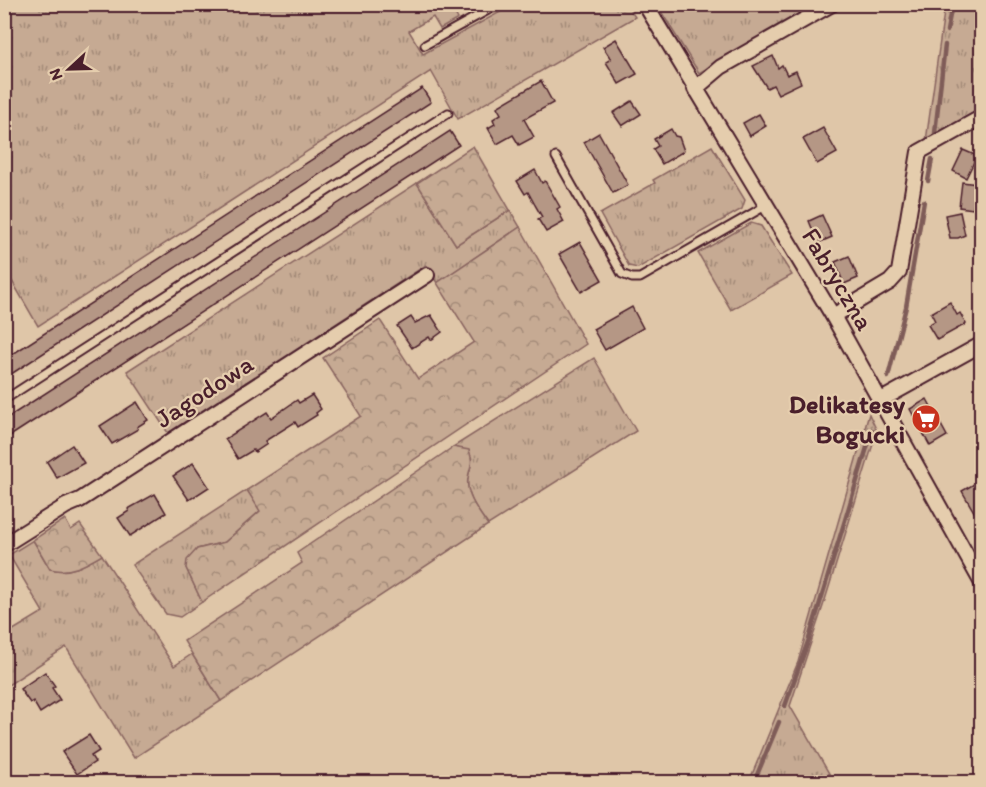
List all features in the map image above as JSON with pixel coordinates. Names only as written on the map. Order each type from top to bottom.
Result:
[{"type":"street","name":"Fabryczna","points":[[645,4],[833,316],[977,563],[981,582]]},
{"type":"street","points":[[695,88],[721,67],[832,4]]},
{"type":"street","points":[[833,316],[890,282],[899,272],[919,152],[981,117]]},
{"type":"street","name":"Jagodowa","points":[[4,545],[66,506],[80,500],[427,275]]},
{"type":"street","points":[[881,400],[981,344]]},
{"type":"lane","points":[[425,45],[499,4]]},
{"type":"lane","points":[[4,400],[448,113]]},
{"type":"lane","points":[[556,157],[622,274],[632,278],[640,278],[767,205]]},
{"type":"green space","points":[[5,4],[450,5],[458,19],[440,29],[433,17],[409,31],[423,54],[513,5],[627,5],[635,17],[458,119],[431,71],[38,326],[5,269]]},
{"type":"green space","points":[[657,5],[796,5],[801,14],[699,73]]},
{"type":"green space","points":[[945,5],[981,5],[981,109],[926,141]]},
{"type":"green space","points":[[473,146],[510,210],[456,245],[417,183]]},
{"type":"green space","points":[[712,146],[745,200],[742,209],[638,268],[629,266],[600,214],[655,183],[653,180]]},
{"type":"green space","points":[[417,183],[456,245],[510,210],[520,227],[437,283],[426,265],[168,433],[127,371]]},
{"type":"green space","points":[[751,223],[761,226],[792,275],[731,310],[698,253]]},
{"type":"green space","points":[[520,227],[586,344],[202,602],[186,568],[187,560],[197,549],[225,542],[260,511],[247,490],[361,416],[323,358],[380,320],[418,379],[474,342],[437,283]]},
{"type":"green space","points":[[594,358],[636,431],[488,525],[473,503],[469,491],[468,478],[471,462],[469,451],[453,447]]},
{"type":"green space","points":[[869,414],[877,431],[790,706],[834,782],[749,782],[798,662]]},
{"type":"green space","points":[[453,447],[469,450],[471,462],[468,478],[469,491],[488,525],[221,701],[184,641],[302,563],[297,553]]},
{"type":"green space","points":[[247,490],[261,510],[225,542],[197,549],[186,568],[202,602],[180,617],[166,614],[132,565]]},
{"type":"green space","points":[[65,519],[71,530],[80,524],[102,555],[71,569],[50,569],[33,540]]},
{"type":"green space","points":[[33,540],[50,569],[71,569],[102,555],[174,666],[192,654],[221,701],[134,758],[66,647],[5,687],[5,635],[43,612],[9,555]]},
{"type":"building","points":[[616,39],[637,74],[619,84],[606,62],[611,59],[603,47]]},
{"type":"building","points":[[773,56],[778,68],[782,65],[787,75],[796,71],[801,83],[778,94],[773,85],[767,88],[753,66]]},
{"type":"building","points":[[541,81],[553,103],[524,119],[534,137],[519,145],[513,135],[497,144],[488,128],[495,124],[493,119],[501,114],[497,107]]},
{"type":"building","points":[[422,88],[431,102],[5,378],[5,359]]},
{"type":"building","points":[[632,101],[641,114],[622,126],[613,113]]},
{"type":"building","points":[[759,114],[766,126],[750,136],[743,123]]},
{"type":"building","points":[[823,128],[837,153],[817,164],[803,139]]},
{"type":"building","points":[[671,129],[675,136],[679,137],[684,151],[662,164],[653,149],[658,146],[654,139]]},
{"type":"building","points":[[450,131],[459,145],[4,440],[4,420]]},
{"type":"building","points":[[599,133],[628,185],[613,193],[584,142]]},
{"type":"building","points":[[963,150],[977,156],[966,178],[953,171]]},
{"type":"building","points":[[535,170],[542,183],[545,181],[560,207],[557,209],[564,222],[546,232],[538,219],[542,217],[528,192],[525,194],[517,181]]},
{"type":"building","points":[[962,182],[977,184],[973,209],[959,207]]},
{"type":"building","points":[[960,212],[965,235],[950,238],[945,215]]},
{"type":"building","points":[[822,215],[832,237],[818,243],[809,221]]},
{"type":"building","points":[[580,242],[602,280],[581,292],[559,254]]},
{"type":"building","points":[[849,256],[858,278],[844,284],[835,262]]},
{"type":"building","points":[[950,302],[957,315],[960,313],[966,324],[937,340],[928,325],[935,321],[931,313]]},
{"type":"building","points":[[632,307],[643,328],[605,350],[593,329]]},
{"type":"building","points":[[431,315],[442,332],[431,340],[429,337],[412,348],[397,326],[411,317],[415,323]]},
{"type":"building","points":[[312,395],[321,409],[316,413],[317,415],[298,427],[295,422],[265,441],[267,444],[255,452],[253,450],[238,459],[225,439],[267,412],[271,418],[297,400],[299,403]]},
{"type":"building","points":[[927,399],[947,436],[930,446],[910,409]]},
{"type":"building","points":[[137,402],[148,420],[137,427],[138,429],[112,444],[100,426]]},
{"type":"building","points":[[72,445],[84,463],[57,478],[47,462]]},
{"type":"building","points":[[193,463],[209,487],[189,500],[173,476]]},
{"type":"building","points":[[981,480],[981,524],[962,491]]},
{"type":"building","points":[[155,494],[166,513],[130,536],[118,518],[129,511],[128,509]]},
{"type":"building","points":[[45,672],[55,686],[52,688],[60,700],[40,713],[33,701],[30,703],[20,689]]},
{"type":"building","points":[[89,735],[99,751],[91,756],[95,762],[77,774],[62,752]]},
{"type":"waterway","points":[[947,31],[952,4]]},
{"type":"waterway","points":[[935,133],[945,45]]},
{"type":"waterway","points":[[928,181],[932,159]]},
{"type":"waterway","points":[[888,377],[906,307],[924,201]]},
{"type":"waterway","points":[[785,706],[809,639],[872,431]]},
{"type":"waterway","points":[[754,782],[779,722]]},
{"type":"place","name":"Delikatesy Bogucki","points":[[926,419]]}]
